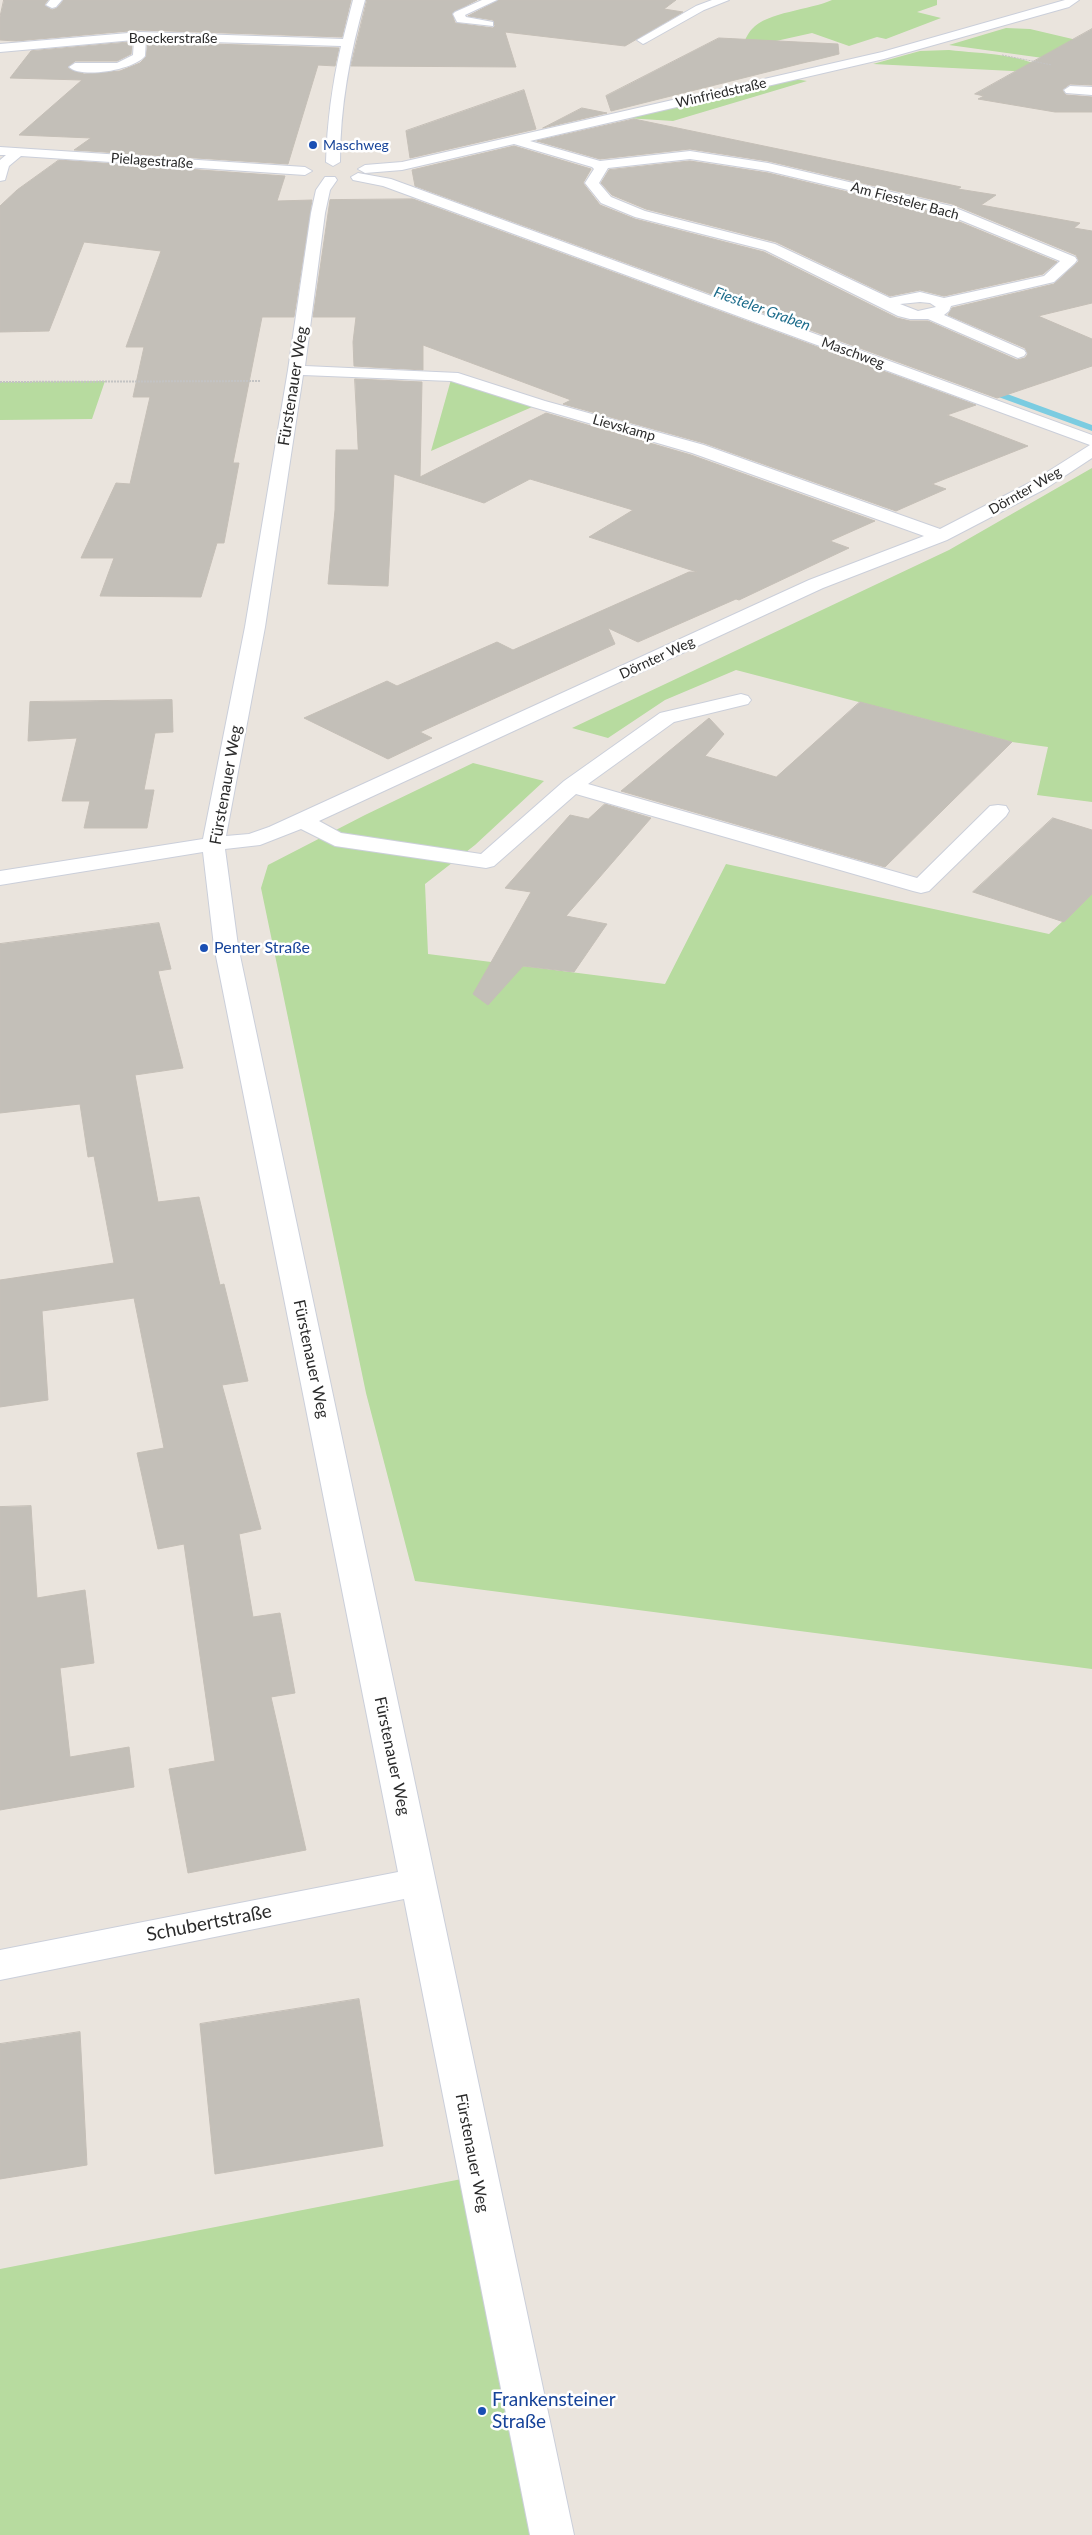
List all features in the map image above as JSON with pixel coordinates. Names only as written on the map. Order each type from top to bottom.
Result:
[{"type":"street","name":"Fürstenauer Weg","points":[[358,0],[347,43],[333,131],[331,171],[323,190],[318,213],[295,376],[255,627],[213,844],[228,955],[552,2535]]},
{"type":"street","points":[[489,24],[461,20],[459,14],[492,0]]},
{"type":"street","points":[[643,40],[700,8],[723,0]]},
{"type":"street","name":"Winfriedstraße","points":[[331,171],[362,173],[402,166],[927,45],[1065,5],[1074,0]]},
{"type":"street","name":"Boeckerstraße","points":[[0,48],[140,36],[347,43]]},
{"type":"street","points":[[75,67],[110,67],[134,62],[139,56],[140,36]]},
{"type":"street","points":[[1070,90],[1092,91]]},
{"type":"street","name":"Am Fiesteler Bach","points":[[514,140],[586,159],[598,165],[690,155],[760,166],[946,210],[1070,260],[1049,278],[942,302]]},
{"type":"street","name":"Pielagestraße","points":[[0,151],[305,171]]},
{"type":"street","points":[[0,177],[3,164],[18,152]]},
{"type":"street","name":"Maschweg","points":[[331,171],[357,164],[362,173],[396,186],[1092,441]]},
{"type":"street","points":[[598,165],[601,168],[592,183],[606,200],[640,214],[770,247],[901,312],[930,314],[1018,353]]},
{"type":"street","points":[[311,166],[331,171],[309,176],[305,171],[311,166]]},
{"type":"street","points":[[892,306],[896,300],[911,296],[942,302],[944,308],[930,314]]},
{"type":"street","name":"Lievskamp","points":[[295,376],[452,376],[539,404],[698,450],[941,536]]},
{"type":"street","name":"Dörnter Weg","points":[[213,844],[252,840],[302,821],[530,718],[816,584],[941,536],[1039,485],[1092,450]]},
{"type":"street","points":[[302,821],[335,839],[486,861],[572,786],[667,717],[741,700]]},
{"type":"street","points":[[572,786],[921,886],[998,811]]},
{"type":"street","points":[[0,878],[213,844]]},
{"type":"street","name":"Schubertstraße","points":[[0,1965],[418,1882]]},
{"type":"path","points":[[995,54],[1031,59],[1054,65]]},
{"type":"path","points":[[0,382],[295,376]]},
{"type":"green space","points":[[832,0],[937,0],[937,5],[917,12],[941,18],[886,39],[877,37],[849,46],[812,33],[740,49],[750,31],[759,23],[778,15]]},
{"type":"green space","points":[[1006,28],[1030,29],[1081,41],[1072,62],[949,45]]},
{"type":"green space","points":[[949,50],[1016,58],[1041,66],[1052,73],[873,64],[920,51]]},
{"type":"green space","points":[[795,79],[807,81],[673,121],[626,118]]},
{"type":"green space","points":[[452,376],[539,404],[431,451]]},
{"type":"green space","points":[[105,381],[92,419],[0,420],[0,382]]},
{"type":"green space","points":[[1092,468],[1092,802],[1037,795],[1048,747],[1012,742],[736,670],[665,700],[608,738],[572,728],[949,550]]},
{"type":"green space","points":[[473,763],[544,781],[475,845],[425,884],[428,954],[665,984],[726,864],[1049,934],[1092,894],[1092,1669],[415,1581],[366,1393],[261,888],[268,865],[365,815]]},
{"type":"green space","points":[[477,2176],[552,2535],[0,2535],[0,2269]]},
{"type":"building","points":[[4,0],[48,0],[44,5],[52,10],[57,8],[64,0],[351,0],[342,37],[140,30],[16,41],[0,40],[0,17]]},
{"type":"building","points":[[367,0],[477,0],[452,13],[455,23],[493,28],[495,26],[493,20],[468,16],[499,0],[676,0],[664,9],[683,12],[625,46],[505,32],[516,67],[351,66]]},
{"type":"building","points":[[1092,29],[1092,85],[1070,84],[1062,90],[1066,95],[1092,97],[1092,112],[1055,112],[978,99],[984,96],[975,94]]},
{"type":"building","points":[[719,38],[838,44],[839,54],[611,111],[606,96]]},
{"type":"building","points":[[132,42],[131,54],[117,61],[75,61],[67,68],[84,74],[120,71],[140,63],[146,57],[148,42],[339,48],[335,66],[318,65],[288,164],[74,150],[91,138],[19,135],[82,80],[10,78],[31,51]]},
{"type":"building","points":[[524,90],[536,129],[410,158],[406,131]]},
{"type":"building","points":[[582,108],[607,113],[543,128]]},
{"type":"building","points":[[634,119],[961,187],[958,189],[996,195],[981,205],[1080,223],[1074,228],[1092,231],[1092,303],[1038,316],[1092,339],[1092,366],[997,398],[415,186],[412,170],[514,146],[591,169],[583,183],[600,205],[635,219],[764,252],[897,318],[910,321],[928,321],[1017,360],[1025,358],[1028,354],[1025,348],[948,315],[952,308],[1054,284],[1079,261],[1076,255],[952,204],[768,161],[690,149],[600,159],[537,141]]},
{"type":"building","points":[[59,160],[285,176],[277,201],[312,200],[294,317],[262,317],[233,463],[239,463],[224,543],[217,543],[201,597],[100,596],[114,558],[81,558],[116,483],[130,484],[150,397],[133,397],[144,347],[126,347],[161,251],[84,242],[49,331],[0,332],[0,206],[17,190]]},
{"type":"building","points":[[690,161],[768,173],[940,214],[1057,262],[1043,274],[944,296],[920,290],[890,296],[776,242],[646,209],[612,195],[601,183],[609,170]]},
{"type":"building","points":[[413,199],[976,405],[947,415],[1028,446],[932,484],[946,489],[896,511],[704,443],[563,404],[571,400],[423,345],[423,370],[354,366],[353,342],[356,317],[313,317],[330,200]]},
{"type":"building","points":[[355,379],[422,382],[420,477],[546,413],[691,455],[875,521],[830,541],[849,548],[739,600],[736,599],[638,642],[608,628],[615,644],[420,732],[432,738],[388,759],[304,718],[387,681],[397,686],[497,642],[513,650],[689,572],[697,572],[589,537],[633,510],[530,479],[484,503],[394,474],[388,586],[328,584],[335,510],[336,450],[358,450]]},
{"type":"building","points":[[172,700],[173,732],[155,733],[144,790],[154,790],[147,828],[84,828],[90,801],[62,801],[77,738],[28,741],[30,702]]},
{"type":"building","points":[[860,702],[1012,742],[885,867],[621,791],[709,718],[724,734],[705,756],[776,777]]},
{"type":"building","points":[[605,804],[651,818],[566,916],[607,924],[574,972],[523,966],[488,1005],[473,994],[531,892],[505,888],[570,815],[588,819]]},
{"type":"building","points":[[1053,818],[1092,830],[1092,894],[1064,922],[973,892]]},
{"type":"building","points":[[159,923],[171,969],[158,971],[183,1068],[135,1075],[158,1202],[199,1197],[220,1285],[224,1284],[248,1381],[222,1385],[261,1529],[239,1534],[253,1617],[280,1613],[295,1693],[271,1697],[306,1850],[188,1873],[169,1769],[215,1761],[184,1544],[158,1549],[137,1453],[164,1448],[134,1298],[42,1311],[48,1400],[0,1407],[0,1280],[114,1263],[94,1156],[88,1157],[80,1104],[0,1113],[0,944]]},
{"type":"building","points":[[31,1506],[37,1598],[85,1590],[94,1663],[60,1668],[70,1757],[129,1747],[134,1787],[0,1810],[0,1507]]},
{"type":"building","points":[[359,1999],[383,2146],[215,2174],[200,2024]]},
{"type":"building","points":[[80,2032],[87,2165],[0,2179],[0,2044]]},
{"type":"waterway","name":"Fiesteler Graben","points":[[985,389],[1092,428]]},
{"type":"place","name":"Maschweg","points":[[313,145]]},
{"type":"place","name":"Penter Straße","points":[[204,948]]},
{"type":"place","name":"Frankensteiner Straße","points":[[482,2411]]}]
